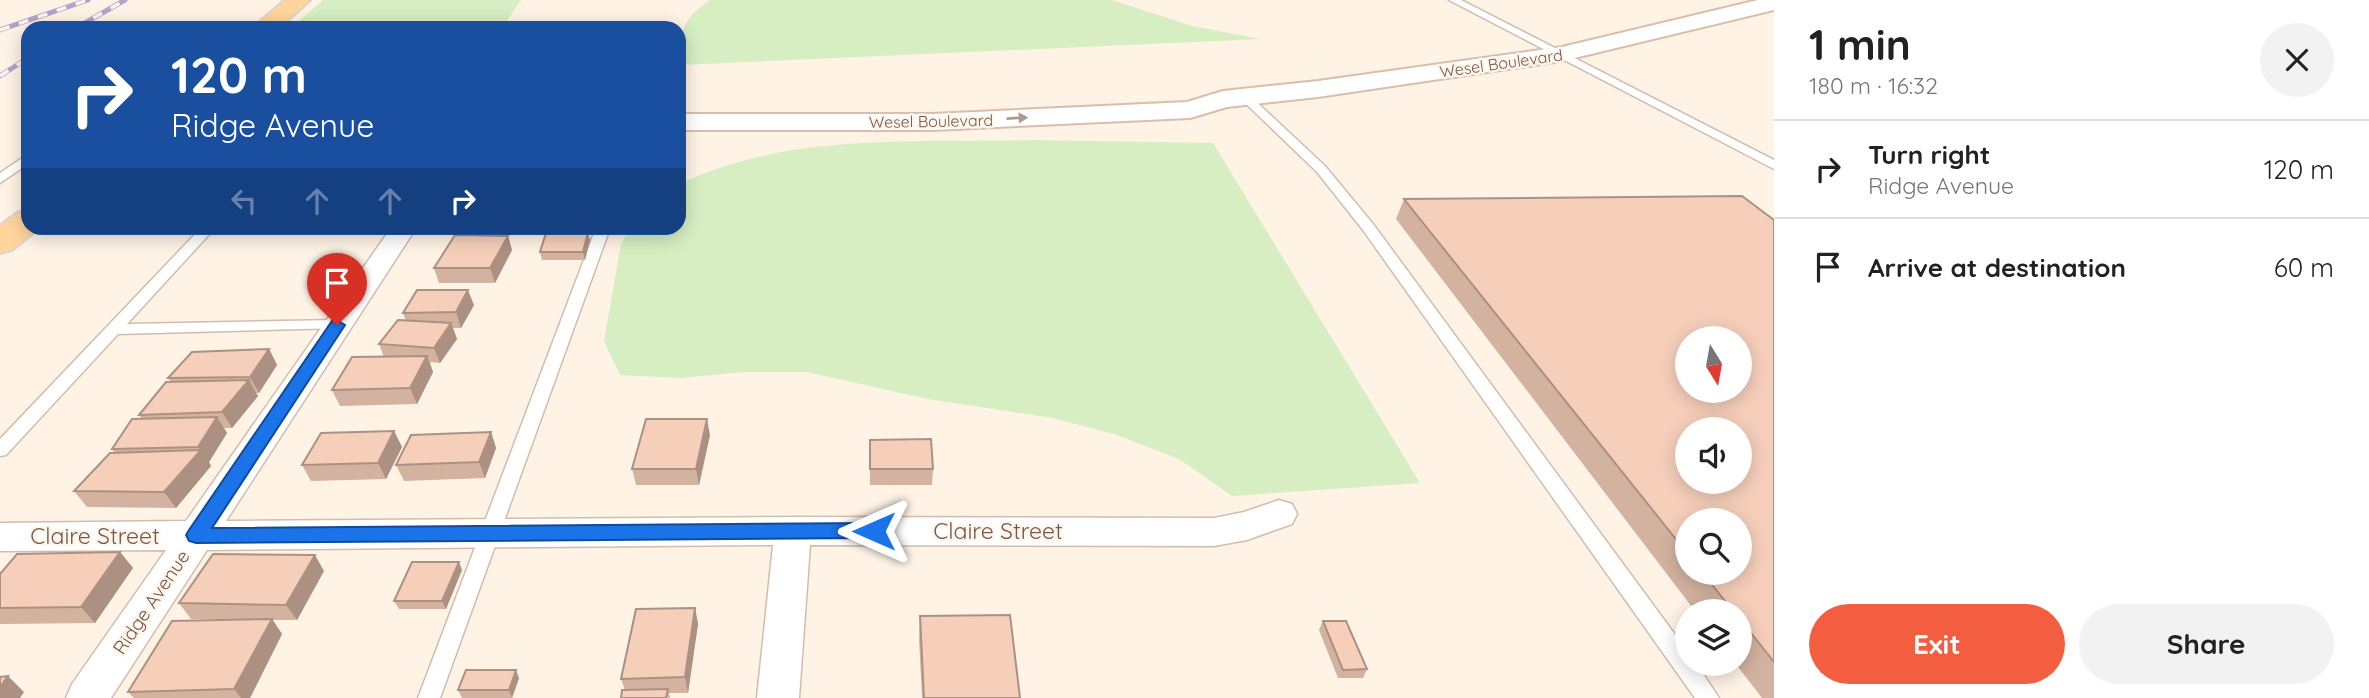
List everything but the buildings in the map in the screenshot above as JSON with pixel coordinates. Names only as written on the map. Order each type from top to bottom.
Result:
[{"type":"main road","points":[[274,21],[299,0]]},
{"type":"main road","name":"Wesel Boulevard","points":[[686,122],[946,122],[1190,110],[1234,98],[1562,54],[1774,3]]},
{"type":"main road","name":"Wesel Boulevard","points":[[686,106],[921,101],[1184,90],[1234,98]]},
{"type":"street","name":"Ridge Avenue","points":[[87,698],[398,235]]},
{"type":"street","name":"Claire Street","points":[[0,537],[793,531],[1214,532],[1247,526],[1279,514]]},
{"type":"street","points":[[778,698],[793,531]]},
{"type":"lane","points":[[1454,0],[1774,165]]},
{"type":"lane","points":[[1234,98],[1321,169],[1368,227],[1708,698]]},
{"type":"lane","points":[[0,179],[21,163]]},
{"type":"lane","points":[[0,450],[201,235]]},
{"type":"lane","points":[[429,698],[600,235]]},
{"type":"lane","points":[[113,329],[337,325]]},
{"type":"green space","points":[[323,0],[521,0],[507,21],[299,21]]},
{"type":"green space","points":[[710,0],[1112,0],[1192,26],[1261,39],[686,65],[686,24]]},
{"type":"green space","points":[[1034,140],[1213,143],[1420,483],[1232,496],[1179,459],[1117,435],[1053,418],[928,399],[807,372],[744,372],[681,378],[620,375],[604,341],[621,244],[627,235],[686,235],[686,181],[721,167],[764,156],[808,148],[898,142]]},
{"type":"railway","points":[[26,21],[88,0]]},
{"type":"railway","points":[[88,21],[125,0]]},
{"type":"railway","points":[[0,30],[21,23]]},
{"type":"railway","points":[[0,76],[21,62]]},
{"type":"route","points":[[337,325],[196,535],[874,531]]}]
